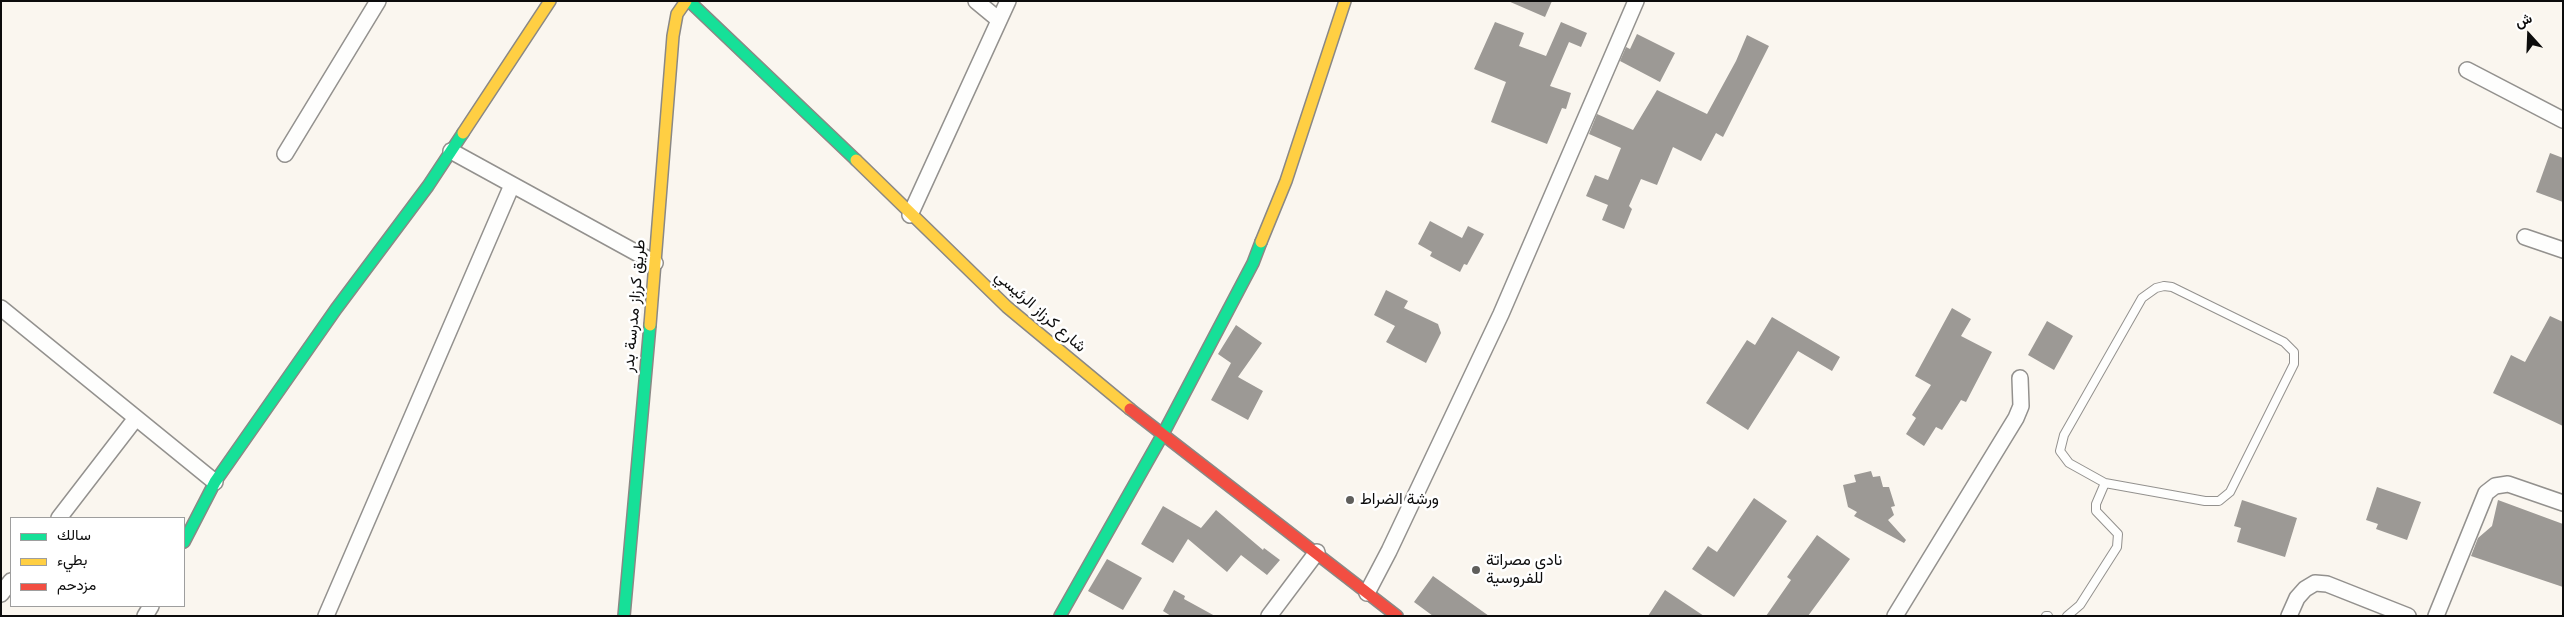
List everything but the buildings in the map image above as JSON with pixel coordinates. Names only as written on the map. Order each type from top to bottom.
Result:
[{"type":"street","points":[[284,154],[378,1]]},
{"type":"street","points":[[185,540],[214,482],[451,151],[550,1]]},
{"type":"street","name":"شارع كرزاز الرئيسي","points":[[687,1],[733,40],[910,215],[1007,307],[1114,396],[1397,616]]},
{"type":"street","name":"طريق كرزاز مدرسة بدر","points":[[624,616],[673,36],[678,14],[687,1]]},
{"type":"street","points":[[976,1],[999,20]]},
{"type":"street","points":[[910,215],[1008,1]]},
{"type":"street","points":[[1060,616],[1163,434],[1253,263],[1286,181],[1345,1]]},
{"type":"street","points":[[1367,593],[1389,551],[1501,314],[1636,1]]},
{"type":"street","points":[[2467,70],[2563,120]]},
{"type":"street","points":[[451,151],[655,263]]},
{"type":"street","points":[[326,616],[512,185]]},
{"type":"street","points":[[2525,237],[2563,250]]},
{"type":"street","points":[[1,308],[214,482]]},
{"type":"street","points":[[1895,616],[2016,418],[2021,406],[2020,378]]},
{"type":"street","points":[[60,517],[136,418]]},
{"type":"street","points":[[2436,616],[2486,494],[2495,486],[2508,484],[2563,503]]},
{"type":"street","points":[[1269,616],[1317,552]]},
{"type":"street","points":[[1,594],[10,582]]},
{"type":"street","points":[[2288,616],[2297,598],[2305,588],[2315,583],[2327,584],[2408,616]]},
{"type":"lane","points":[[2164,286],[2172,287],[2290,346],[2294,352],[2294,364],[2226,497],[2212,502],[2105,483],[2069,463],[2060,450],[2061,443],[2132,315],[2148,292],[2164,286]]},
{"type":"lane","points":[[2067,616],[2080,605],[2117,547],[2118,534],[2096,511],[2096,504],[2105,483]]},
{"type":"traffic: fast","points":[[689,1],[856,160]]},
{"type":"traffic: fast","points":[[185,540],[215,482],[336,309],[428,186],[463,133]]},
{"type":"traffic: fast","points":[[1060,616],[1163,434],[1253,263],[1261,242]]},
{"type":"traffic: fast","points":[[624,616],[650,325]]},
{"type":"traffic: slow","points":[[463,133],[550,1]]},
{"type":"traffic: slow","points":[[650,325],[673,36],[677,14],[686,1]]},
{"type":"traffic: slow","points":[[1261,242],[1286,181],[1345,1]]},
{"type":"traffic: slow","points":[[856,160],[1007,307],[1130,409]]},
{"type":"traffic: jam","points":[[1130,409],[1397,616]]},
{"type":"place","name":"ورشة الضراط","points":[[1350,500]]},
{"type":"place","name":"نادي مصراتة للفروسية","points":[[1476,570]]}]
